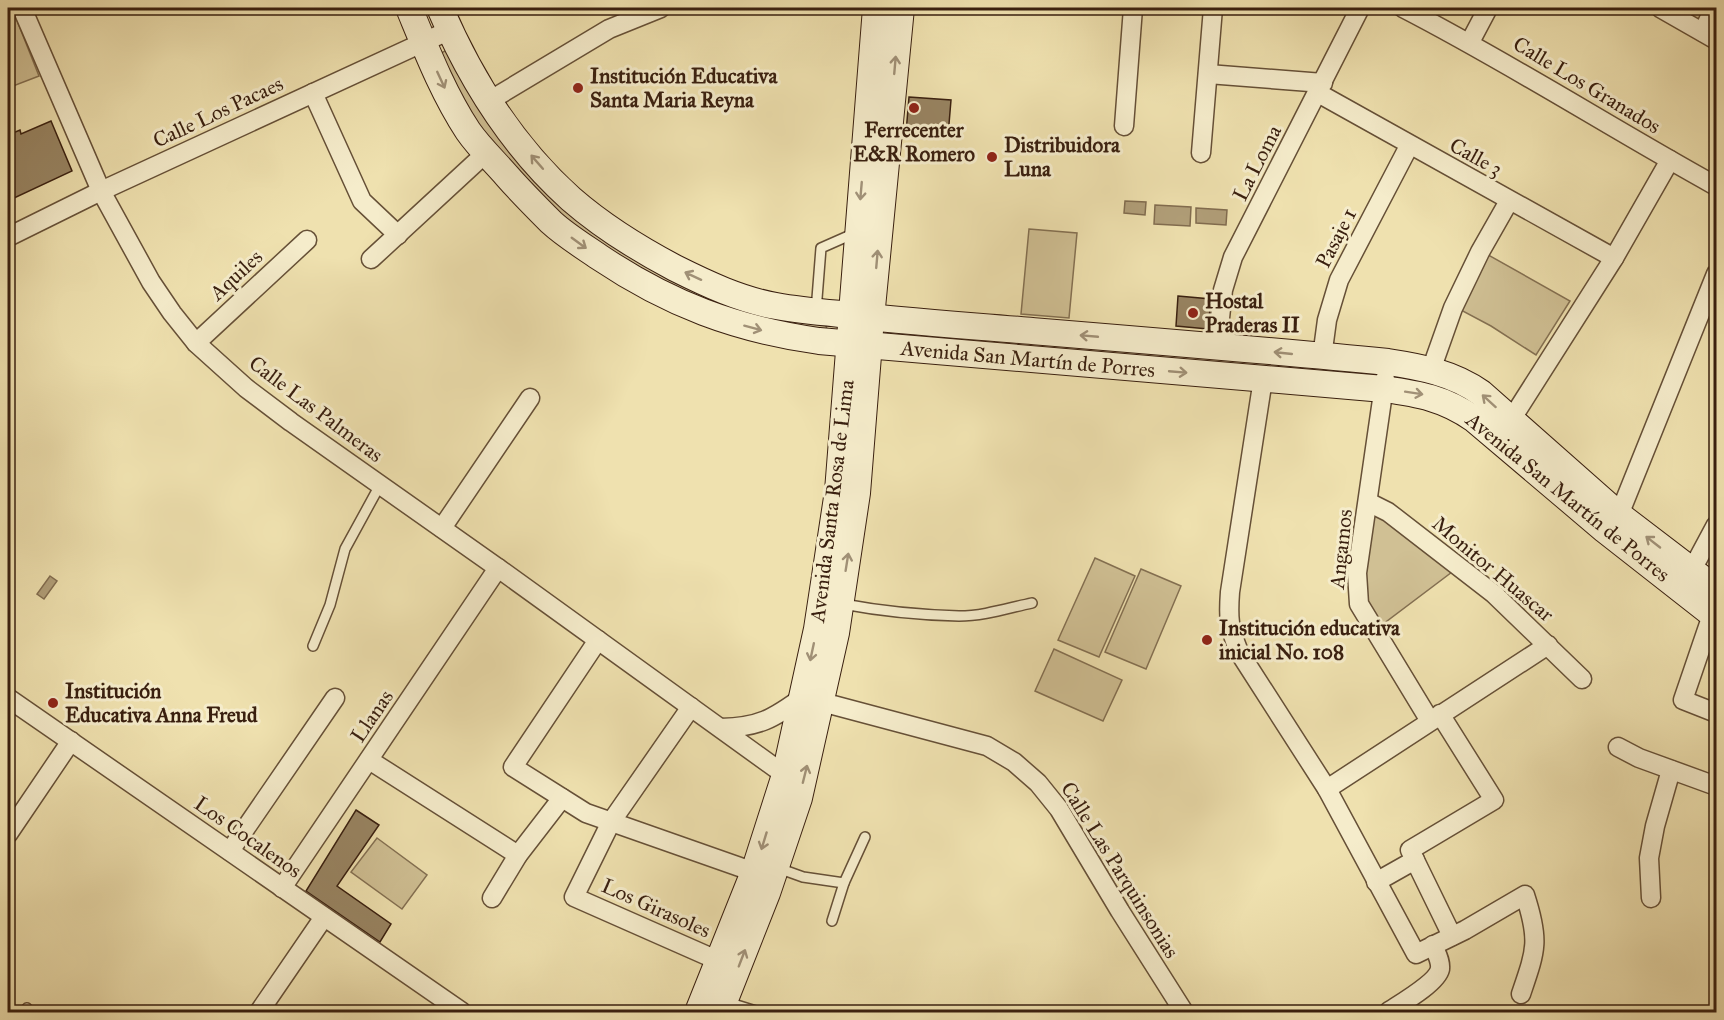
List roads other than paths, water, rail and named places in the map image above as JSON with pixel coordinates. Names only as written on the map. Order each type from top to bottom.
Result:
[{"type":"main road","name":"Avenida San Martín de Porres","points":[[409,8],[446,92],[469,131],[486,152],[553,224],[623,274],[658,294],[699,311],[779,335],[859,345],[1421,394],[1456,406],[1490,431],[1605,530],[1686,581],[1716,589]]},
{"type":"main road","name":"Avenida Santa Rosa de Lima","points":[[861,316],[857,232],[876,8]]},
{"type":"main road","name":"Avenida Santa Rosa de Lima","points":[[722,1007],[765,870],[785,775],[812,699],[841,603],[857,493],[861,316],[901,8]]},
{"type":"main road","name":"Avenida San Martín de Porres","points":[[445,19],[489,101],[512,134],[571,199],[640,248],[694,277],[735,294],[775,306],[861,316],[1388,362],[1431,370],[1467,383],[1511,420],[1619,515],[1686,581],[1714,616]]},
{"type":"main road","points":[[553,224],[571,199]]},
{"type":"main road","points":[[623,274],[640,248]]},
{"type":"main road","name":"Avenida Santa Rosa de Lima","points":[[698,1012],[719,961],[799,798],[812,699],[817,628],[859,345]]},
{"type":"street","name":"Calle Las Palmeras","points":[[22,8],[101,191],[151,282],[172,314],[196,343],[255,395],[785,775]]},
{"type":"street","points":[[489,101],[609,29],[661,8]]},
{"type":"street","points":[[1124,126],[1133,8]]},
{"type":"street","points":[[1201,153],[1213,8]]},
{"type":"street","name":"La Loma","points":[[1217,346],[1223,290],[1233,257],[1360,8]]},
{"type":"street","name":"Calle Los Granados","points":[[1403,8],[1470,42],[1716,186]]},
{"type":"street","points":[[1470,42],[1488,8]]},
{"type":"street","points":[[1660,8],[1710,36],[1714,8]]},
{"type":"street","name":"Calle Los Pacaes","points":[[8,237],[101,191],[423,42],[445,19]]},
{"type":"street","points":[[1208,74],[1321,88]]},
{"type":"street","name":"Calle 3","points":[[1321,88],[1409,146],[1614,258]]},
{"type":"street","points":[[313,93],[362,201],[398,235]]},
{"type":"street","name":"Pasaje 1","points":[[1322,357],[1327,320],[1339,280],[1409,146]]},
{"type":"street","points":[[371,259],[486,152]]},
{"type":"street","points":[[1511,420],[1614,258],[1670,160]]},
{"type":"street","points":[[1431,370],[1453,308],[1479,252],[1509,201]]},
{"type":"street","name":"Aquiles","points":[[196,343],[307,240]]},
{"type":"street","points":[[1619,515],[1716,274]]},
{"type":"street","name":"Angamos","points":[[1388,362],[1357,573],[1356,589],[1359,604],[1435,718],[1494,800],[1413,855]]},
{"type":"street","points":[[1263,379],[1230,592],[1228,619],[1230,632],[1239,652],[1327,789],[1416,954],[1525,895],[1534,922],[1536,942],[1533,960],[1521,994]]},
{"type":"street","points":[[442,528],[530,398]]},
{"type":"street","name":"Monitor Huascar","points":[[1368,502],[1388,512],[1494,594],[1582,679]]},
{"type":"street","points":[[1686,581],[1716,525]]},
{"type":"street","name":"Llanas","points":[[282,888],[498,568]]},
{"type":"street","points":[[1714,616],[1683,700],[1716,713]]},
{"type":"street","points":[[598,640],[513,767],[586,813],[765,870]]},
{"type":"street","points":[[1327,789],[1548,645]]},
{"type":"street","name":"Los Cocalenos","points":[[8,698],[324,917],[442,1006],[462,1012]]},
{"type":"street","points":[[230,851],[335,698]]},
{"type":"street","points":[[721,728],[742,728],[775,718],[812,699]]},
{"type":"street","name":"Calle Las Parquinsonias","points":[[812,699],[987,746],[1014,762],[1030,776],[1059,809],[1184,1012]]},
{"type":"street","points":[[610,822],[691,707]]},
{"type":"street","points":[[8,834],[71,741]]},
{"type":"street","points":[[1618,747],[1639,758],[1716,786]]},
{"type":"street","points":[[369,760],[519,855]]},
{"type":"street","points":[[1651,898],[1649,858],[1655,826],[1671,770]]},
{"type":"street","points":[[492,898],[519,855],[562,798]]},
{"type":"street","name":"Los Girasoles","points":[[610,822],[574,897],[719,961]]},
{"type":"street","points":[[1376,882],[1413,855],[1452,936]]},
{"type":"street","points":[[260,1012],[324,917]]},
{"type":"street","points":[[1388,1012],[1432,981],[1440,971],[1440,962],[1432,945]]},
{"type":"lane","points":[[816,311],[821,248],[857,232]]},
{"type":"lane","points":[[313,646],[330,605],[345,549],[380,485]]},
{"type":"lane","points":[[841,603],[868,609],[960,616],[987,613],[1032,603]]},
{"type":"lane","points":[[831,921],[844,883],[865,837]]},
{"type":"lane","points":[[765,870],[844,883]]},
{"type":"lane","points":[[722,1007],[759,1012]]},
{"type":"place","name":"Institución Educativa Santa Maria Reyna","points":[[578,88]]},
{"type":"place","name":"Ferrecenter E&R Romero","points":[[914,108]]},
{"type":"place","name":"Distribuidora Luna","points":[[992,157]]},
{"type":"place","name":"Hostal Praderas II","points":[[1193,313]]},
{"type":"place","name":"Institución educativa inicial No. 108","points":[[1207,640]]},
{"type":"place","name":"Institución Educativa Anna Freud","points":[[53,703]]}]
